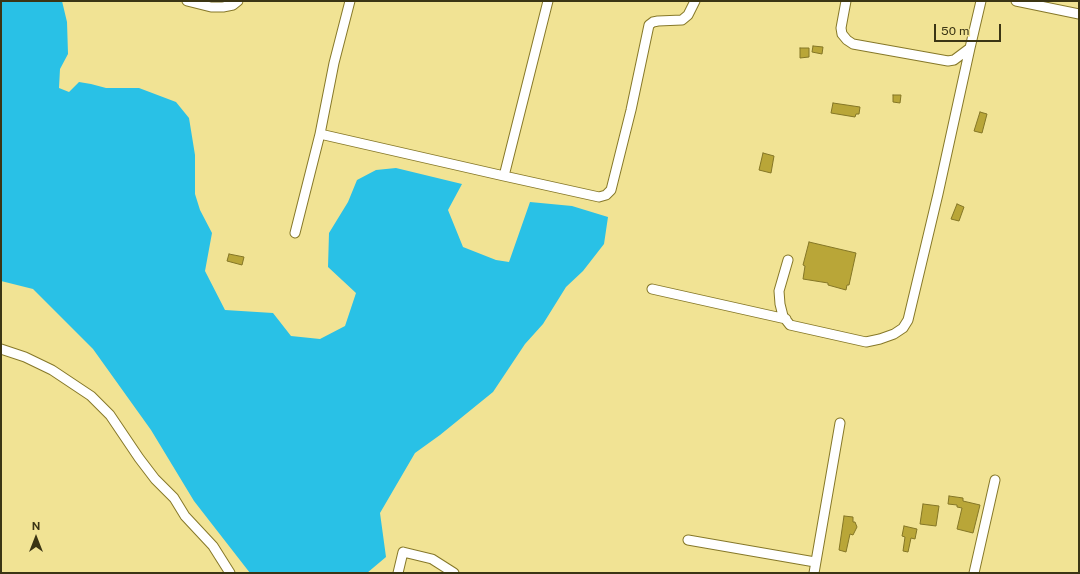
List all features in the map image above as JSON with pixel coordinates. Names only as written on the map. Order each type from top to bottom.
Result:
[{"type":"street","points":[[187,1],[211,7],[233,5],[238,1]]},
{"type":"street","points":[[295,233],[320,134],[334,63],[350,1]]},
{"type":"street","points":[[504,176],[548,1]]},
{"type":"street","points":[[320,134],[599,197],[606,195],[611,190],[649,25],[658,21],[682,20],[688,15],[695,1]]},
{"type":"street","points":[[846,1],[841,28],[842,34],[853,44],[948,61],[954,60],[970,48]]},
{"type":"street","points":[[788,260],[779,291],[783,316],[790,325],[866,342],[894,334],[903,328],[908,320],[935,209],[981,1]]},
{"type":"street","points":[[1016,1],[1079,14]]},
{"type":"street","points":[[652,289],[786,319]]},
{"type":"street","points":[[1,348],[25,357],[52,370],[91,396],[110,415],[139,458],[155,479],[174,498],[185,516],[213,546],[230,573]]},
{"type":"street","points":[[814,573],[840,423]]},
{"type":"street","points":[[974,573],[995,480]]},
{"type":"street","points":[[688,540],[815,562]]},
{"type":"street","points":[[398,573],[403,552],[432,559],[454,573]]},
{"type":"water","points":[[1,1],[62,1],[67,22],[68,54],[60,69],[59,88],[69,92],[79,82],[106,88],[139,88],[176,102],[189,118],[195,155],[195,194],[200,210],[212,233],[205,271],[225,310],[273,313],[291,336],[320,339],[345,326],[356,293],[328,267],[329,233],[348,202],[357,180],[376,170],[396,168],[462,184],[448,210],[463,247],[496,260],[509,262],[530,202],[572,206],[608,217],[604,244],[583,271],[566,287],[543,324],[525,344],[493,392],[440,435],[415,453],[380,513],[386,557],[367,573],[250,573],[194,501],[151,430],[93,349],[33,289],[1,281]]},
{"type":"building","points":[[813,46],[823,47],[822,54],[812,52]]},
{"type":"building","points":[[800,48],[809,48],[809,57],[800,58]]},
{"type":"building","points":[[893,95],[901,95],[900,103],[893,102]]},
{"type":"building","points":[[833,103],[860,107],[859,114],[856,114],[855,117],[831,113]]},
{"type":"building","points":[[980,112],[987,114],[982,133],[974,131]]},
{"type":"building","points":[[763,153],[774,156],[771,173],[759,170]]},
{"type":"building","points":[[957,204],[964,207],[959,221],[951,219]]},
{"type":"building","points":[[809,242],[856,253],[849,285],[847,285],[846,290],[828,285],[828,283],[803,279],[805,266],[803,265]]},
{"type":"building","points":[[229,254],[244,257],[242,265],[227,261]]},
{"type":"building","points":[[949,496],[963,498],[963,501],[980,505],[973,533],[957,529],[962,508],[957,507],[957,505],[948,504]]},
{"type":"building","points":[[923,504],[939,506],[936,526],[920,524]]},
{"type":"building","points":[[844,516],[853,517],[853,522],[855,522],[857,527],[853,535],[850,534],[846,552],[839,550]]},
{"type":"building","points":[[904,526],[917,529],[915,539],[911,538],[908,552],[903,551],[905,537],[902,536]]}]
